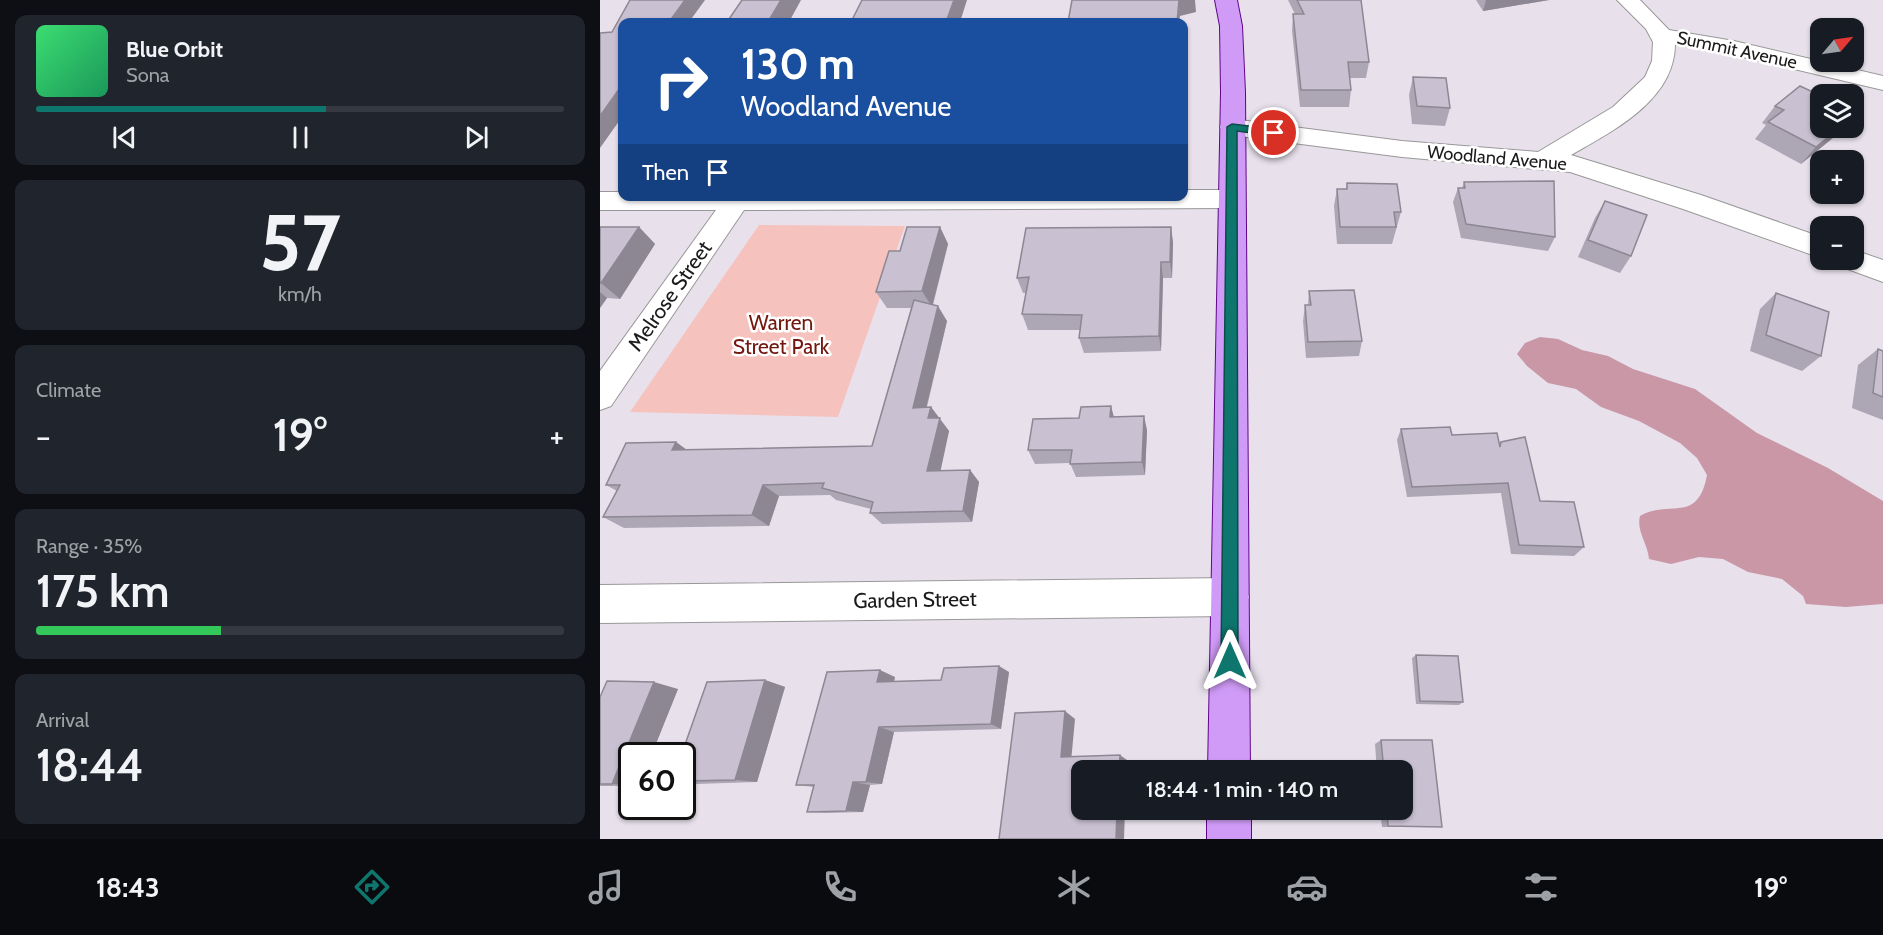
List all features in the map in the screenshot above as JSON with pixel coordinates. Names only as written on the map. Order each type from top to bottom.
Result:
[{"type":"main road","points":[[1226,0],[1232,42],[1229,760]]},
{"type":"main road","points":[[1229,820],[1229,839]]},
{"type":"street","points":[[1544,160],[1626,109],[1646,93],[1656,78],[1665,50],[1661,35],[1628,0]]},
{"type":"street","name":"Summit Avenue","points":[[1661,35],[1745,51],[1883,83]]},
{"type":"street","name":"Woodland Avenue","points":[[1232,127],[1402,149],[1544,160],[1600,172],[1810,244]]},
{"type":"street","points":[[1188,199],[1232,199]]},
{"type":"street","points":[[600,201],[618,201]]},
{"type":"street","name":"Melrose Street","points":[[600,396],[737,201]]},
{"type":"street","points":[[1864,264],[1883,271]]},
{"type":"street","name":"Garden Street","points":[[600,604],[1230,597]]},
{"type":"shaded area","points":[[1540,337],[1558,339],[1582,350],[1608,356],[1633,369],[1695,389],[1757,433],[1828,468],[1883,501],[1883,604],[1846,607],[1806,604],[1803,596],[1782,579],[1748,572],[1723,559],[1699,557],[1671,564],[1649,559],[1641,532],[1640,516],[1651,511],[1689,505],[1697,500],[1703,490],[1707,475],[1697,458],[1680,443],[1639,421],[1601,407],[1576,389],[1548,383],[1527,366],[1517,354],[1525,343]]},
{"type":"green space","name":"Warren Street Park","points":[[759,225],[905,226],[838,417],[630,412]]},
{"type":"building","points":[[630,0],[685,0],[672,18],[620,18]]},
{"type":"building","points":[[742,0],[781,0],[770,18],[730,18]]},
{"type":"building","points":[[862,0],[954,0],[947,18],[853,18]]},
{"type":"building","points":[[1072,0],[1179,0],[1177,18],[1069,18]]},
{"type":"building","points":[[1297,0],[1361,0],[1369,62],[1348,62],[1351,90],[1301,90],[1293,14],[1304,14]]},
{"type":"building","points":[[618,21],[618,91],[600,116],[600,33],[612,32]]},
{"type":"building","points":[[1413,77],[1446,78],[1450,108],[1417,106]]},
{"type":"building","points":[[1800,86],[1810,91],[1810,138],[1827,138],[1816,147],[1768,122],[1784,110],[1775,106]]},
{"type":"building","points":[[1554,181],[1555,237],[1466,224],[1458,188],[1465,188],[1464,182]]},
{"type":"building","points":[[1347,183],[1397,184],[1401,212],[1394,212],[1396,227],[1340,227],[1337,189],[1347,189]]},
{"type":"building","points":[[1605,201],[1647,215],[1631,256],[1588,240]]},
{"type":"building","points":[[600,227],[639,227],[601,283],[600,283]]},
{"type":"building","points":[[907,227],[940,227],[922,291],[876,292],[889,251],[900,251]]},
{"type":"building","points":[[1171,227],[1170,262],[1161,262],[1159,336],[1079,338],[1082,315],[1022,314],[1029,277],[1017,278],[1026,228]]},
{"type":"building","points":[[1354,290],[1362,341],[1308,342],[1305,305],[1311,305],[1309,291]]},
{"type":"building","points":[[1776,293],[1829,312],[1821,356],[1766,335]]},
{"type":"building","points":[[914,300],[938,306],[913,408],[931,407],[928,418],[940,418],[927,471],[970,470],[963,511],[870,513],[873,502],[822,488],[824,483],[763,485],[752,515],[603,517],[620,485],[606,485],[626,443],[676,442],[672,450],[872,446]]},
{"type":"building","points":[[1878,349],[1883,351],[1883,397],[1873,393]]},
{"type":"building","points":[[1111,406],[1110,417],[1144,416],[1142,462],[1070,464],[1072,450],[1028,450],[1033,419],[1079,418],[1081,407]]},
{"type":"building","points":[[1450,427],[1452,435],[1497,433],[1500,447],[1501,442],[1525,437],[1540,501],[1574,502],[1584,547],[1519,545],[1508,483],[1412,487],[1401,429]]},
{"type":"building","points":[[1416,655],[1458,656],[1463,702],[1420,701]]},
{"type":"building","points":[[999,666],[991,724],[879,727],[866,782],[853,782],[846,811],[807,812],[814,785],[796,785],[827,672],[880,670],[877,682],[941,680],[944,668]]},
{"type":"building","points":[[765,680],[735,780],[696,781],[696,742],[686,742],[707,682]]},
{"type":"building","points":[[607,681],[654,682],[629,742],[618,742],[618,769],[612,784],[600,784],[600,697]]},
{"type":"building","points":[[1065,711],[1061,757],[1120,755],[1120,760],[1071,760],[1071,820],[1117,820],[1116,839],[999,839],[1015,713]]},
{"type":"building","points":[[1381,740],[1432,740],[1442,827],[1388,826],[1388,820],[1413,820],[1413,760],[1383,760]]},
{"type":"route","points":[[1230,661],[1232,127],[1274,133]]}]
